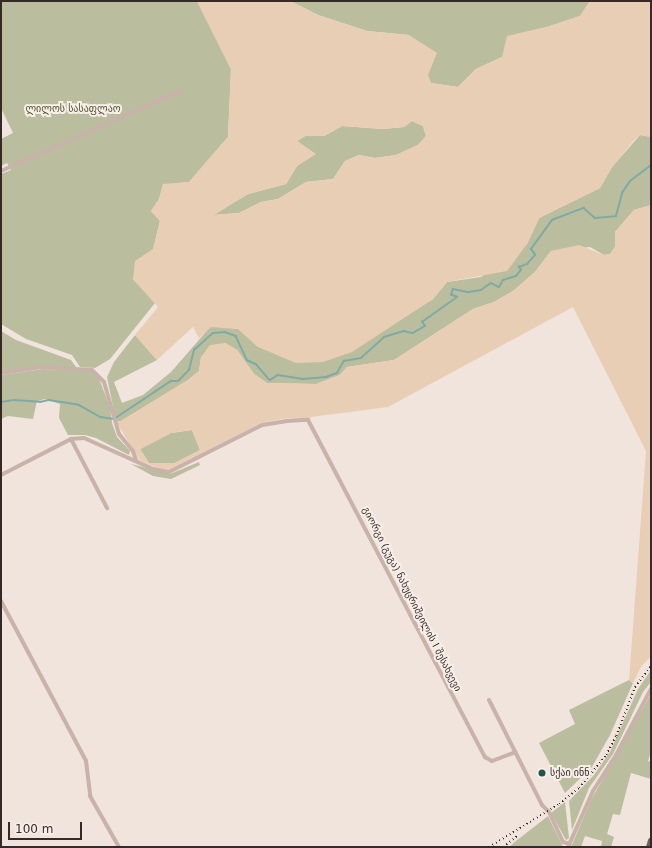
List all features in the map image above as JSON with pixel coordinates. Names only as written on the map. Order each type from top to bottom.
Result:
[{"type":"main road","points":[[649,847],[651,840]]},
{"type":"street","points":[[1,171],[180,91]]},
{"type":"street","points":[[1,373],[42,367],[92,370],[104,382],[117,428],[136,461]]},
{"type":"street","name":"გიორგი (გუგა) ნახუცრიშვილის I შესახვევი","points":[[136,461],[169,472],[262,425],[286,420],[308,420],[485,757],[492,762],[515,752]]},
{"type":"street","points":[[1,475],[71,439],[84,438],[136,461]]},
{"type":"street","points":[[71,439],[107,508]]},
{"type":"street","points":[[1,601],[86,761],[90,796],[119,847]]},
{"type":"street","points":[[489,700],[562,840],[569,846],[593,791],[616,755],[651,689]]},
{"type":"green space","name":"ლილოს სასაფლაო","points":[[1,1],[197,1],[231,69],[228,137],[189,182],[163,185],[159,199],[151,211],[160,221],[153,250],[133,279],[155,303],[110,359],[95,368],[80,367],[72,355],[26,339],[1,324],[1,174],[11,170],[7,163],[1,166],[1,139],[13,133],[1,108]]},
{"type":"green space","points":[[290,1],[590,1],[580,16],[550,26],[502,57],[476,69],[458,87],[431,83],[409,35],[367,31],[318,15]]},
{"type":"green space","points":[[412,121],[423,126],[426,136],[418,145],[396,155],[375,158],[359,155],[345,161],[333,179],[306,182],[278,199],[261,202],[239,213],[213,215],[248,194],[286,184],[297,166],[315,154],[297,141],[305,136],[324,136],[342,126],[383,129],[404,127]]},
{"type":"green space","points":[[640,135],[651,137],[651,205],[634,210],[615,232],[615,247],[610,254],[604,255],[590,247],[551,251],[535,272],[513,291],[494,302],[473,309],[394,360],[347,367],[340,375],[316,384],[267,383],[254,374],[237,350],[225,343],[201,357],[199,371],[188,380],[121,421],[116,421],[107,377],[114,362],[135,335],[157,360],[114,382],[122,403],[143,395],[171,372],[211,326],[239,329],[258,347],[377,334],[433,299],[447,282],[481,277],[527,244],[539,218],[600,188],[612,167]]},
{"type":"green space","points":[[1,331],[16,340],[71,360],[76,367],[1,371]]},
{"type":"green space","points":[[43,369],[91,371],[98,376],[110,407],[112,423],[117,437],[130,451],[129,455],[96,438],[85,435],[68,435],[59,418],[60,404],[45,399],[37,401],[33,419],[8,416],[1,419],[1,375]]},
{"type":"green space","points":[[192,430],[200,450],[174,464],[149,463],[140,449],[171,433]]},
{"type":"green space","points":[[199,462],[200,465],[171,479],[153,476],[131,464],[170,474]]},
{"type":"green space","points":[[651,670],[651,682],[643,692],[613,754],[589,788],[572,830],[569,801],[594,775],[610,752],[638,689]]},
{"type":"green space","points":[[629,680],[633,683],[610,735],[592,767],[565,793],[539,743],[575,724],[569,710]]},
{"type":"green space","points":[[651,694],[651,752],[648,761],[651,762],[651,779],[631,773],[620,815],[613,814],[607,834],[614,837],[611,847],[601,847],[602,841],[585,836],[581,847],[571,847],[591,800]]},
{"type":"green space","points":[[565,802],[569,838],[566,840],[551,813]]},
{"type":"green space","points":[[548,816],[563,847],[509,847],[516,841]]},
{"type":"sand","points":[[197,1],[290,1],[318,15],[367,31],[409,35],[437,53],[428,75],[431,83],[458,87],[476,69],[502,57],[507,36],[550,26],[580,16],[590,1],[651,1],[651,137],[640,135],[635,139],[612,167],[600,188],[539,218],[527,244],[507,271],[447,282],[433,299],[352,352],[323,362],[296,363],[258,347],[238,329],[211,327],[199,338],[193,327],[157,360],[135,335],[158,307],[133,279],[135,261],[153,249],[160,221],[151,211],[159,199],[163,184],[189,182],[228,137],[231,69]],"holes":[[[412,121],[423,126],[426,136],[418,145],[396,155],[375,158],[359,155],[345,161],[333,179],[306,182],[278,199],[261,202],[239,213],[214,215],[248,194],[286,184],[297,166],[316,154],[297,141],[305,136],[324,136],[342,126],[383,129],[404,127]]]},
{"type":"sand","points":[[651,205],[651,656],[641,667],[633,683],[629,680],[646,451],[573,307],[388,407],[311,417],[310,420],[288,418],[261,423],[171,469],[162,470],[139,460],[116,421],[121,421],[188,380],[199,371],[201,357],[210,345],[225,343],[237,350],[254,374],[267,383],[316,384],[340,375],[347,367],[394,360],[473,309],[494,302],[513,291],[535,272],[551,251],[579,245],[604,255],[610,254],[615,247],[615,232],[634,210]],"holes":[[[192,430],[200,450],[174,463],[149,463],[140,449],[171,433]]]},
{"type":"waterway","points":[[1,402],[14,400],[40,402],[49,400],[79,405],[101,417],[114,419],[171,381],[178,381],[189,370],[194,350],[213,333],[225,332],[236,336],[247,360],[256,364],[270,380],[278,375],[303,379],[326,377],[337,373],[344,361],[361,358],[384,337],[404,331],[413,333],[425,326],[422,322],[457,297],[451,295],[453,289],[469,292],[481,290],[491,283],[499,287],[503,280],[516,276],[521,270],[519,267],[527,264],[535,255],[531,249],[552,220],[584,208],[595,218],[616,216],[622,193],[630,181],[651,165]]},
{"type":"railway","points":[[489,847],[559,804],[579,788],[606,755],[616,736],[635,687],[651,666]]},
{"type":"railway","points":[[503,847],[517,836]]},
{"type":"place","name":"სქაი ინნ","points":[[542,773]]}]
